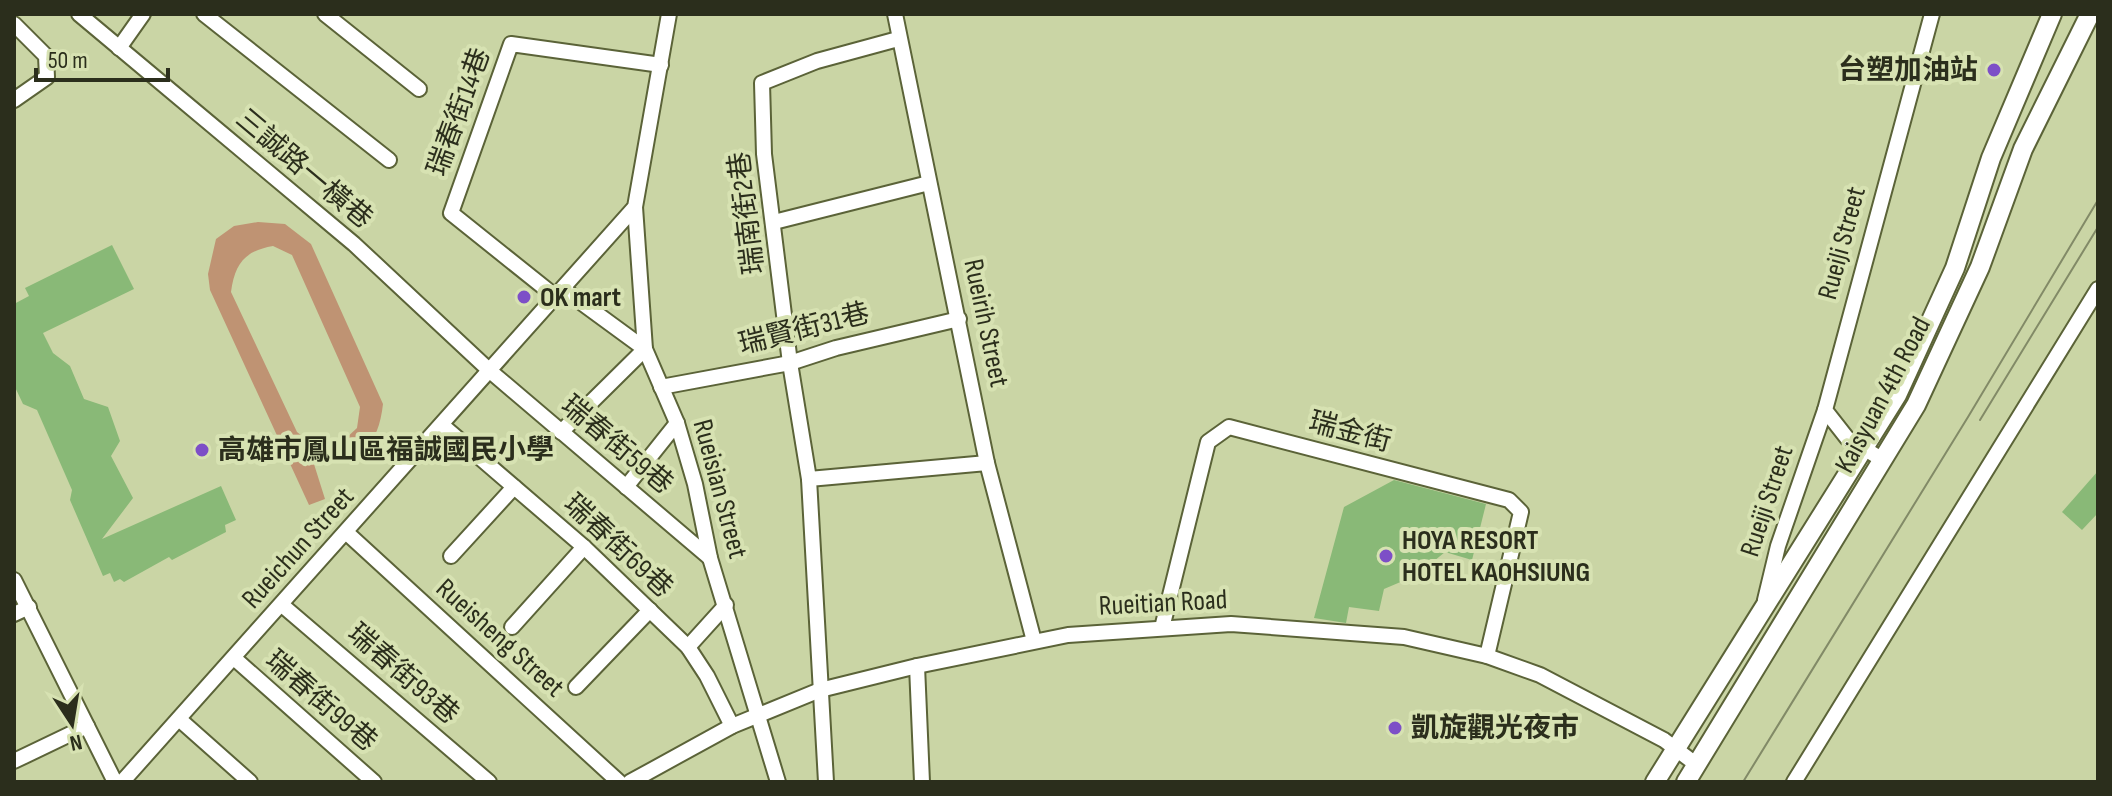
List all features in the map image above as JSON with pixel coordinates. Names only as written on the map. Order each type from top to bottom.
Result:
[{"type":"street","name":"三誠路一橫巷","points":[[79,14],[354,244],[490,371]]},
{"type":"street","points":[[119,48],[143,14]]},
{"type":"street","points":[[204,14],[389,160]]},
{"type":"street","points":[[325,14],[419,89]]},
{"type":"street","points":[[635,207],[669,14]]},
{"type":"street","name":"Rueirih Street","points":[[895,14],[987,463],[1034,641]]},
{"type":"street","name":"RueiJi Street","points":[[1825,410],[1932,14]]},
{"type":"street","name":"Kaisyuan 4th Road","points":[[1655,782],[1897,395],[1955,268],[1991,158],[2052,14]]},
{"type":"street","name":"Kaisyuan 4th Road","points":[[1686,782],[1916,405],[1980,267],[2023,149],[2090,14]]},
{"type":"street","points":[[14,24],[46,56],[47,77],[14,100]]},
{"type":"street","name":"瑞南街2巷","points":[[826,782],[809,479],[790,363],[764,154],[762,83],[817,61],[898,39]]},
{"type":"street","name":"瑞春街14巷","points":[[559,293],[451,213],[511,44],[661,65]]},
{"type":"street","points":[[774,222],[929,183]]},
{"type":"street","name":"Rueichun Street","points":[[122,782],[635,207]]},
{"type":"street","name":"Rueisian Street","points":[[635,207],[645,349],[677,423],[695,484],[710,558],[778,782]]},
{"type":"street","points":[[1794,782],[2098,289]]},
{"type":"street","points":[[559,293],[645,349],[561,432]]},
{"type":"street","name":"瑞賢街31巷","points":[[661,387],[790,363],[836,348],[959,319]]},
{"type":"street","name":"瑞春街59巷","points":[[490,371],[710,558]]},
{"type":"street","points":[[1825,410],[1847,438],[1883,460]]},
{"type":"street","name":"Rueiji Street","points":[[1762,609],[1778,546],[1825,410]]},
{"type":"street","points":[[626,487],[677,423]]},
{"type":"street","name":"瑞春街69巷","points":[[442,425],[584,547],[688,647],[707,676],[732,726]]},
{"type":"street","name":"瑞金街","points":[[1162,628],[1208,442],[1229,427],[1509,500],[1521,512],[1487,656]]},
{"type":"street","points":[[809,479],[987,463]]},
{"type":"street","points":[[451,556],[514,487]]},
{"type":"street","name":"Rueisheng Street","points":[[347,533],[619,782]]},
{"type":"street","points":[[512,627],[584,547]]},
{"type":"street","points":[[14,580],[115,782]]},
{"type":"street","name":"瑞春街93巷","points":[[282,605],[489,782]]},
{"type":"street","points":[[688,647],[726,605]]},
{"type":"street","points":[[14,614],[29,607]]},
{"type":"street","points":[[576,687],[650,610]]},
{"type":"street","name":"Rueitian Road","points":[[630,782],[732,726],[820,690],[917,666],[1068,635],[1231,624],[1404,637],[1487,656],[1540,675],[1676,748],[1697,765]]},
{"type":"street","name":"瑞春街99巷","points":[[234,658],[374,782]]},
{"type":"street","points":[[917,666],[922,782]]},
{"type":"street","points":[[179,719],[250,782]]},
{"type":"street","points":[[14,761],[87,726]]},
{"type":"shaded area","points":[[258,222],[285,224],[311,244],[383,404],[376,432],[363,450],[342,459],[313,461],[325,499],[309,505],[210,290],[208,274],[216,239],[234,226]],"holes":[[[273,246],[292,255],[360,407],[357,428],[343,441],[328,445],[311,443],[297,432],[231,292],[235,273],[248,255]]]},
{"type":"building","points":[[112,245],[134,289],[43,333],[53,353],[70,366],[84,399],[108,407],[120,441],[111,456],[133,498],[102,539],[221,486],[236,520],[225,525],[226,532],[172,560],[169,557],[124,582],[120,579],[114,582],[110,573],[103,576],[70,500],[72,490],[37,410],[23,404],[14,385],[14,304],[29,296],[25,288]]},
{"type":"building","points":[[2098,471],[2098,513],[2082,530],[2062,512]]},
{"type":"building","name":"HOYA RESORT HOTEL KAOHSIUNG","points":[[1394,480],[1486,504],[1472,560],[1445,552],[1417,575],[1384,589],[1379,611],[1349,607],[1346,623],[1314,618],[1344,507]]},
{"type":"tram line","points":[[1743,782],[2098,200]]},
{"type":"tram line","points":[[1980,420],[2098,227]]},
{"type":"place","name":"台塑加油站","points":[[1994,70]]},
{"type":"place","name":"OK mart","points":[[524,297]]},
{"type":"place","name":"高雄市鳳山區福誠國民小學","points":[[202,450]]},
{"type":"place","name":"HOYA RESORT HOTEL KAOHSIUNG","points":[[1386,556]]},
{"type":"place","name":"凱旋觀光夜市","points":[[1395,728]]}]
